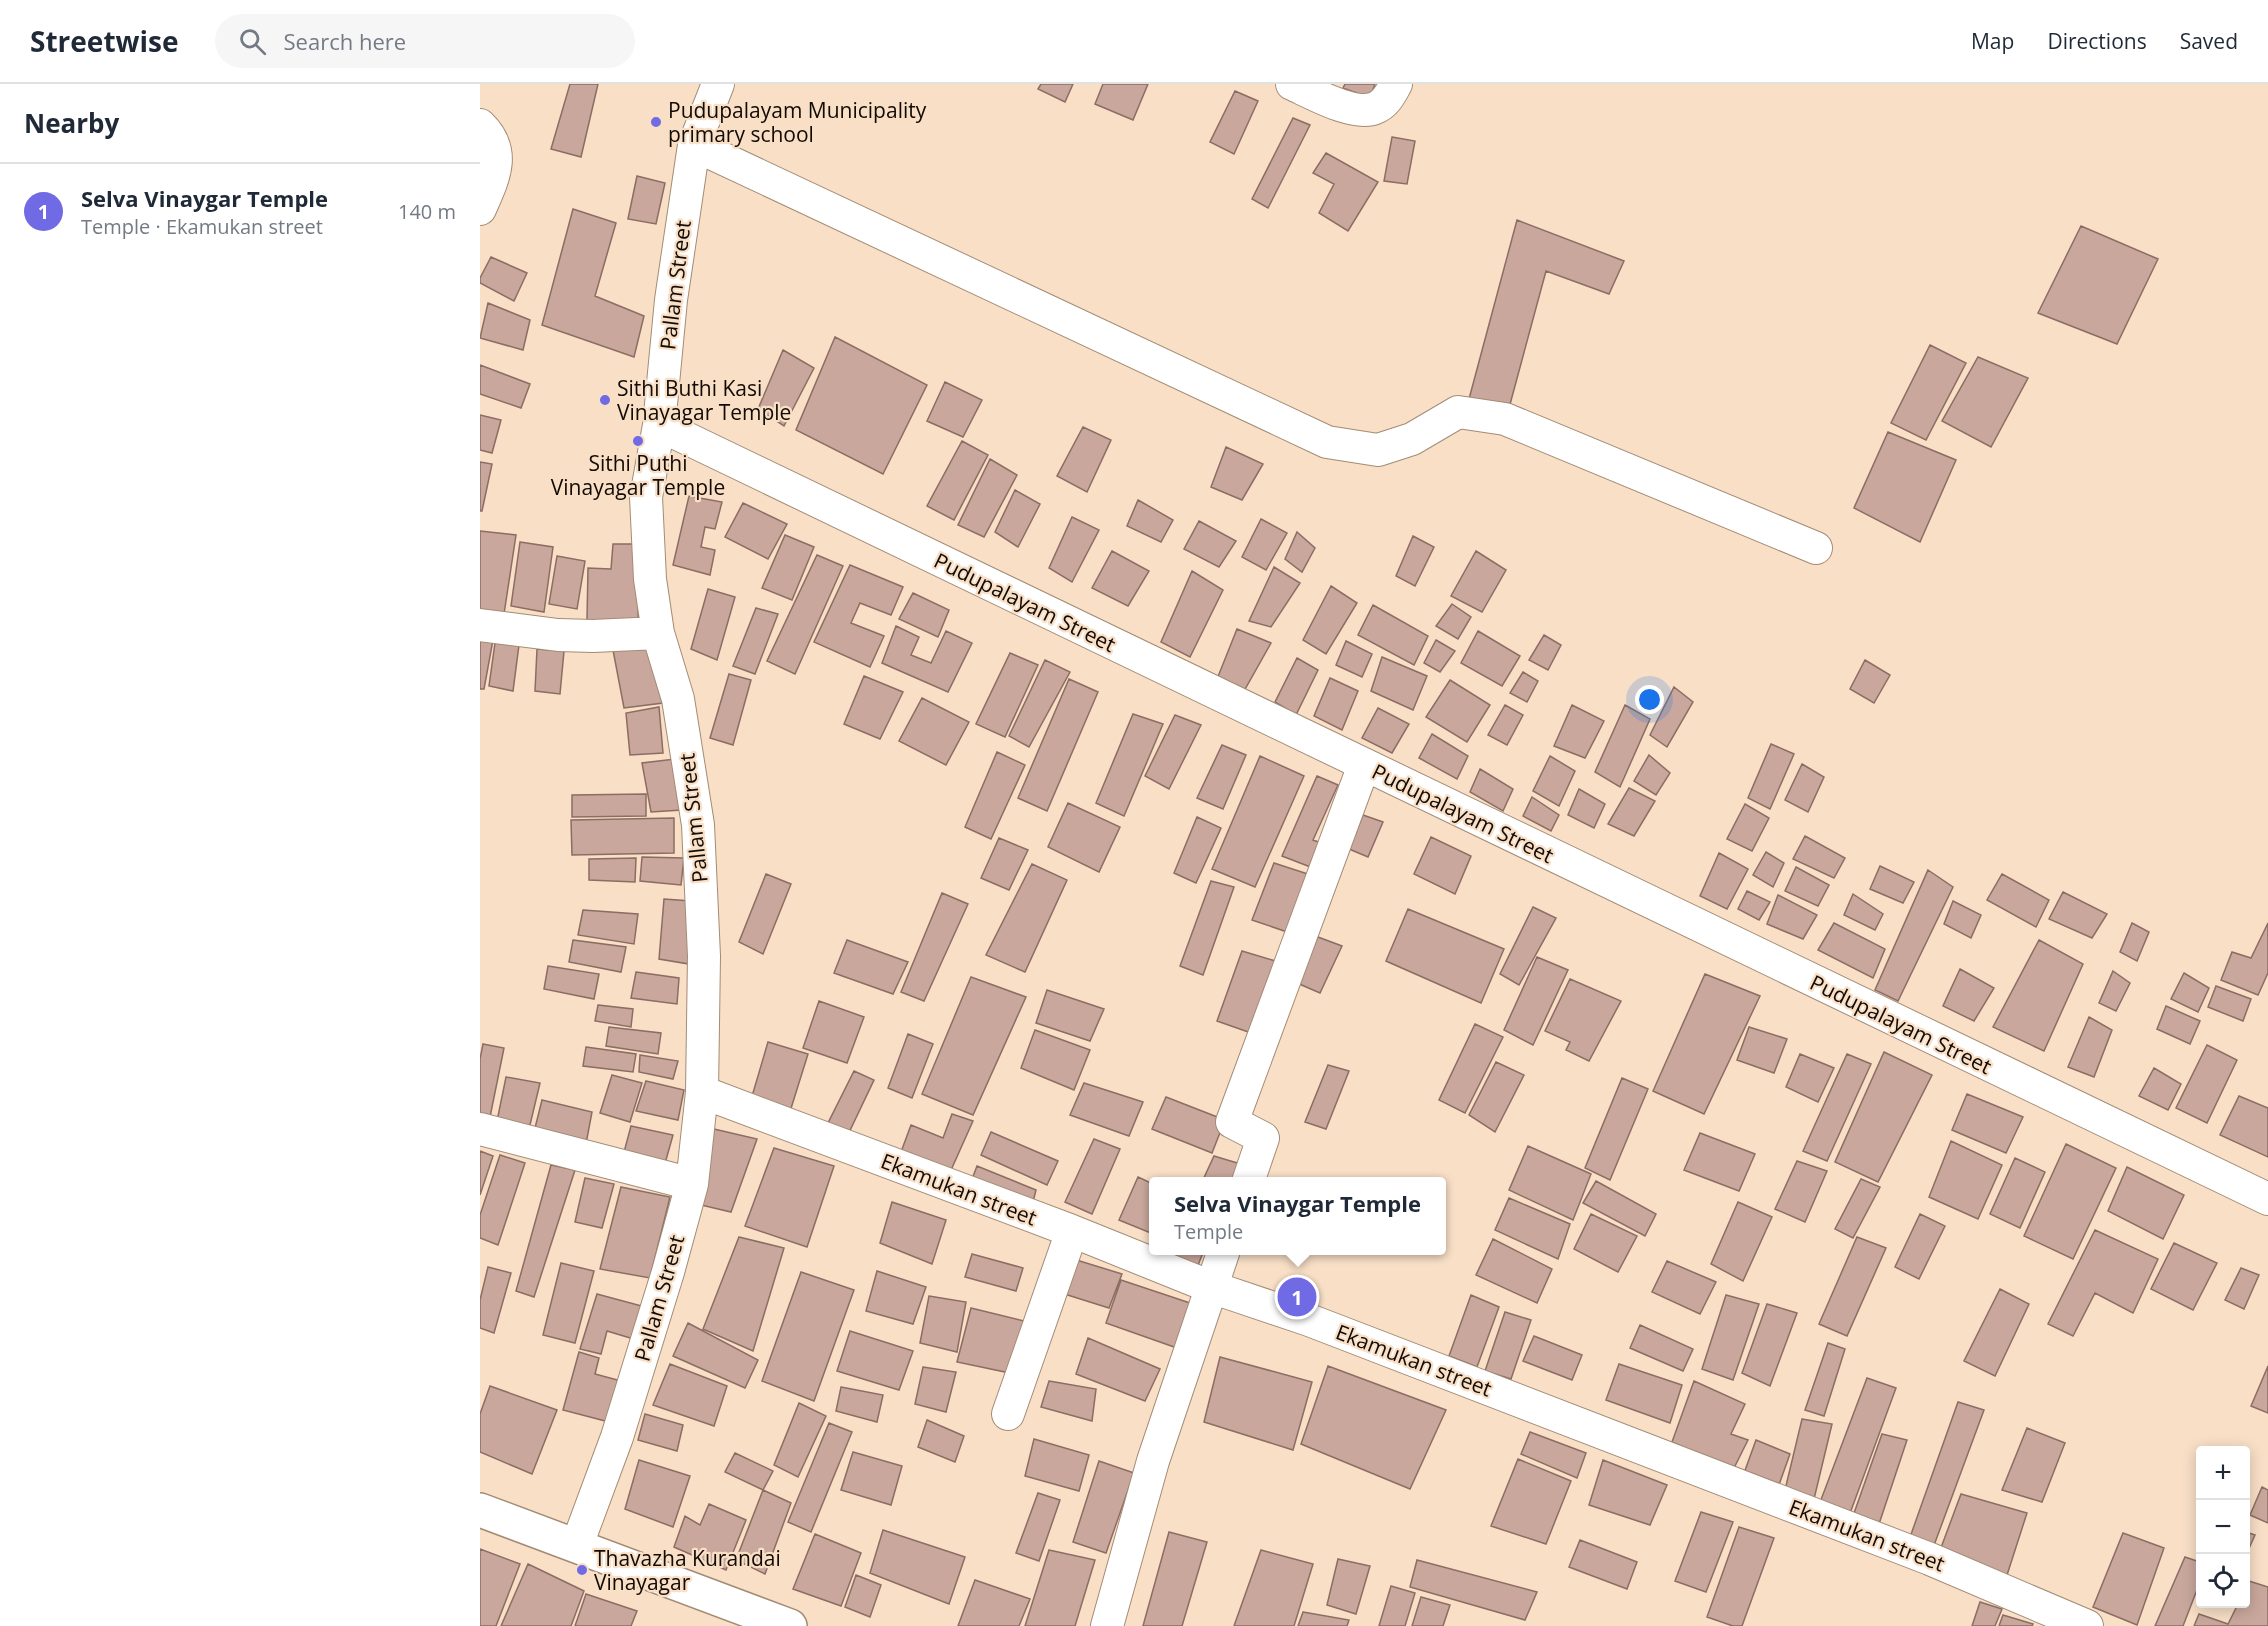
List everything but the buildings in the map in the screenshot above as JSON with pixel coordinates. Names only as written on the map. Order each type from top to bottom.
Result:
[{"type":"main road","points":[[480,1510],[790,1626]]},
{"type":"street","name":"Pallam Street","points":[[577,1545],[618,1437],[668,1272],[692,1184],[702,1092],[704,956],[698,825],[678,699],[658,633],[650,579],[646,497],[659,425],[671,300],[694,145],[718,84]]},
{"type":"street","points":[[1292,84],[1360,111],[1375,108],[1387,100],[1396,84]]},
{"type":"street","points":[[480,125],[496,146],[495,174],[480,209]]},
{"type":"street","points":[[694,145],[1327,442],[1378,450],[1412,439],[1458,412],[1505,419],[1816,548]]},
{"type":"street","name":"Pudupalayam Street","points":[[659,425],[2268,1199]]},
{"type":"street","points":[[480,625],[558,635],[658,633]]},
{"type":"street","points":[[1250,1177],[1263,1138],[1232,1122],[1364,765]]},
{"type":"street","name":"Ekamukan street","points":[[702,1092],[1072,1231],[1211,1287],[1309,1320],[1930,1559],[2087,1626]]},
{"type":"street","points":[[480,1129],[692,1184]]},
{"type":"street","points":[[1008,1414],[1072,1231]]},
{"type":"street","points":[[1107,1626],[1153,1461],[1223,1255]]},
{"type":"place","name":"Pudupalayam Municipality primary school","points":[[656,122]]},
{"type":"place","name":"Sithi Buthi Kasi Vinayagar Temple","points":[[605,400]]},
{"type":"place","name":"Sithi Puthi Vinayagar Temple","points":[[638,441]]},
{"type":"place","name":"Selva Vinaygar Temple","points":[[1297,1297]]},
{"type":"place","name":"Thavazha Kurandai Vinayagar","points":[[582,1570]]}]
